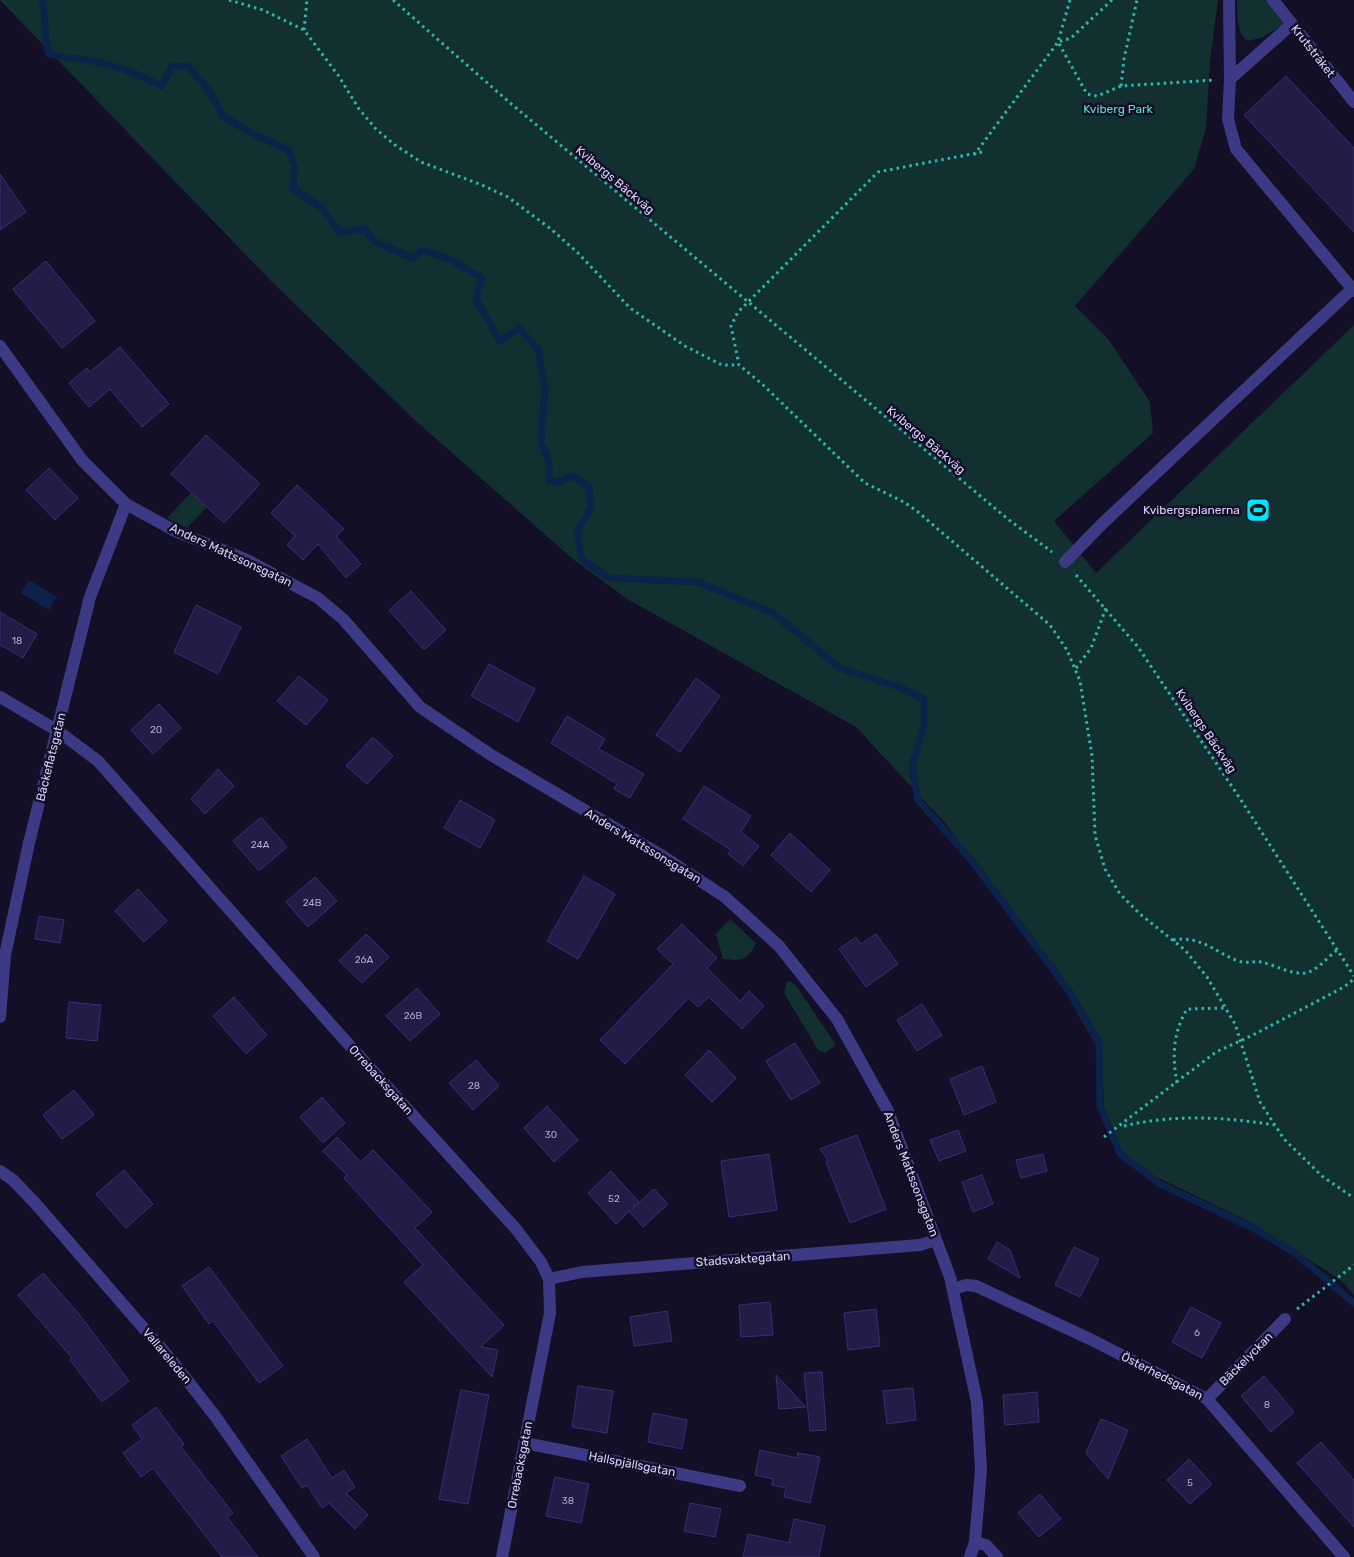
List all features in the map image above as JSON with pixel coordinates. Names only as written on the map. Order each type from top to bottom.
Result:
[{"type":"street","points":[[1065,562],[1102,524],[1353,289],[1236,149],[1228,119],[1230,79],[1229,0]]},
{"type":"street","name":"Krutstråket","points":[[1273,0],[1354,102]]},
{"type":"street","points":[[1230,79],[1292,24]]},
{"type":"street","name":"Anders Mattssonsgatan","points":[[0,346],[82,460],[126,504],[175,531],[246,560],[318,598],[343,618],[420,707],[491,754],[664,857],[725,897],[779,946],[837,1019],[888,1111],[954,1289],[977,1402],[981,1470],[974,1542],[970,1557]]},
{"type":"street","name":"Bäckeflatsgatan","points":[[0,1017],[3,954],[29,843],[90,597],[126,504]]},
{"type":"street","name":"Orrebacksgatan","points":[[0,697],[58,731],[98,761],[334,1028],[516,1229],[541,1262],[549,1279],[550,1313],[502,1557]]},
{"type":"street","name":"Vallareleden","points":[[0,1171],[13,1180],[35,1203],[173,1362],[221,1424],[314,1557]]},
{"type":"street","name":"Stadsvaktegatan","points":[[549,1279],[582,1272],[920,1246],[936,1240]]},
{"type":"street","name":"Österhedsgatan","points":[[954,1289],[966,1284],[976,1286],[1092,1340],[1206,1399],[1344,1557]]},
{"type":"street","name":"Bäckelyckan","points":[[1206,1399],[1285,1319]]},
{"type":"street","name":"Hallspjällsgatan","points":[[525,1443],[740,1486]]},
{"type":"street","points":[[974,1542],[986,1545],[997,1557]]},
{"type":"path","points":[[229,0],[263,10],[304,30],[338,75],[359,109],[376,129],[395,145],[421,162],[508,197],[551,229],[578,253],[630,308],[685,346],[722,364],[739,365],[762,383],[865,483],[904,502],[918,512],[1050,625],[1076,668],[1092,756],[1095,835],[1105,869],[1120,894],[1198,964],[1235,1024],[1260,1102],[1284,1139],[1306,1162],[1354,1198]]},
{"type":"path","points":[[304,30],[307,0]]},
{"type":"path","name":"Kvibergs Bäckväg","points":[[393,0],[508,102],[747,302],[1009,520],[1065,562],[1138,647],[1242,800],[1354,977]]},
{"type":"path","points":[[973,155],[1058,42],[1070,0]]},
{"type":"path","points":[[1058,42],[1071,38],[1112,0]]},
{"type":"path","points":[[1121,86],[1124,59],[1137,0]]},
{"type":"path","points":[[1058,42],[1087,94],[1097,96],[1121,86],[1185,80],[1230,79]]},
{"type":"path","points":[[739,365],[731,326],[738,312],[878,172],[982,152]]},
{"type":"path","points":[[1076,668],[1091,648],[1106,608]]},
{"type":"path","points":[[1172,940],[1186,938],[1217,949],[1246,963],[1257,962],[1275,965],[1300,974],[1310,972],[1337,950]]},
{"type":"path","points":[[1104,1137],[1121,1127],[1216,1052],[1344,987],[1354,977]]},
{"type":"path","points":[[1177,1083],[1174,1065],[1175,1036],[1187,1009],[1224,1008]]},
{"type":"path","points":[[1121,1127],[1190,1116],[1232,1121],[1249,1120],[1275,1125]]},
{"type":"path","points":[[1285,1319],[1354,1265]]},
{"type":"green space","name":"Kviberg Park","points":[[0,0],[1218,0],[1210,62],[1206,128],[1194,169],[1075,306],[1109,340],[1150,402],[1153,433],[1054,521],[1096,573],[1354,325],[1354,1295],[1342,1281],[1252,1223],[1146,1172],[1123,1154],[1104,1110],[1102,1057],[1068,996],[946,824],[856,727],[629,600],[574,560],[418,423],[272,282]]},
{"type":"green space","points":[[1237,0],[1270,0],[1285,24],[1261,38],[1247,41],[1239,28]]},
{"type":"green space","points":[[204,479],[220,493],[187,528],[167,518]]},
{"type":"green space","points":[[730,919],[756,943],[747,956],[739,960],[723,959],[716,934]]},
{"type":"green space","points":[[789,981],[795,984],[836,1045],[825,1053],[818,1050],[784,993]]},
{"type":"water","points":[[29,580],[57,597],[49,610],[21,593]]},
{"type":"building","points":[[1286,76],[1354,148],[1354,232],[1244,115]]},
{"type":"building","points":[[0,174],[26,212],[0,230]]},
{"type":"building","points":[[46,261],[95,321],[62,348],[13,289]]},
{"type":"building","points":[[120,347],[169,404],[142,427],[110,389],[89,407],[69,383],[87,368],[90,372]]},
{"type":"building","points":[[206,435],[260,484],[224,523],[171,474]]},
{"type":"building","points":[[49,468],[78,498],[55,520],[26,490]]},
{"type":"building","points":[[297,485],[344,529],[336,536],[361,564],[346,578],[318,544],[303,560],[287,545],[295,536],[271,513]]},
{"type":"building","points":[[411,591],[446,630],[424,650],[389,610]]},
{"type":"building","points":[[196,605],[241,627],[218,674],[174,652]]},
{"type":"building","points":[[0,612],[37,634],[23,658],[0,645]]},
{"type":"building","points":[[489,664],[535,689],[518,722],[471,696]]},
{"type":"building","points":[[299,676],[328,700],[306,725],[277,701]]},
{"type":"building","points":[[696,678],[720,696],[680,752],[656,735]]},
{"type":"building","points":[[159,704],[181,728],[153,754],[131,730]]},
{"type":"building","points":[[567,716],[605,739],[599,749],[644,774],[630,798],[614,789],[617,784],[551,743]]},
{"type":"building","points":[[373,737],[393,756],[367,784],[346,766]]},
{"type":"building","points":[[218,769],[234,786],[205,814],[191,799]]},
{"type":"building","points":[[704,786],[751,816],[741,832],[759,846],[743,866],[728,854],[731,850],[683,819]]},
{"type":"building","points":[[460,800],[495,820],[480,848],[444,828]]},
{"type":"building","points":[[261,817],[287,847],[259,871],[233,841]]},
{"type":"building","points":[[790,833],[830,870],[811,892],[771,855]]},
{"type":"building","points":[[584,876],[615,894],[578,959],[547,941]]},
{"type":"building","points":[[315,877],[337,901],[308,927],[286,902]]},
{"type":"building","points":[[138,889],[167,921],[144,942],[115,911]]},
{"type":"building","points":[[39,916],[64,920],[60,943],[35,939]]},
{"type":"building","points":[[682,924],[717,958],[707,968],[740,1001],[749,991],[764,1006],[742,1029],[709,997],[698,1007],[689,998],[625,1064],[600,1040],[673,964],[657,949]]},
{"type":"building","points":[[366,934],[389,957],[362,983],[339,961]]},
{"type":"building","points":[[876,934],[898,964],[866,987],[839,949],[856,937],[861,944]]},
{"type":"building","points":[[417,988],[440,1014],[410,1041],[386,1016]]},
{"type":"building","points":[[234,997],[267,1035],[246,1054],[213,1016]]},
{"type":"building","points":[[69,1002],[101,1005],[97,1041],[66,1038]]},
{"type":"building","points":[[922,1004],[942,1035],[917,1051],[897,1020]]},
{"type":"building","points":[[795,1043],[820,1083],[791,1100],[766,1061]]},
{"type":"building","points":[[709,1050],[736,1078],[712,1102],[685,1075]]},
{"type":"building","points":[[476,1060],[499,1086],[473,1110],[449,1083]]},
{"type":"building","points":[[982,1066],[996,1102],[964,1115],[950,1079]]},
{"type":"building","points":[[74,1090],[94,1115],[62,1139],[43,1115]]},
{"type":"building","points":[[322,1097],[345,1123],[323,1143],[300,1117]]},
{"type":"building","points":[[547,1106],[578,1140],[554,1162],[524,1128]]},
{"type":"building","points":[[958,1130],[966,1151],[939,1161],[930,1140]]},
{"type":"building","points":[[857,1135],[886,1209],[850,1223],[826,1162],[828,1160],[820,1149]]},
{"type":"building","points":[[337,1137],[361,1162],[373,1150],[432,1212],[415,1228],[504,1325],[481,1347],[498,1350],[492,1377],[404,1282],[423,1265],[344,1178],[347,1175],[323,1151]]},
{"type":"building","points":[[769,1154],[777,1210],[729,1217],[721,1161]]},
{"type":"building","points":[[1043,1154],[1047,1171],[1021,1178],[1016,1160]]},
{"type":"building","points":[[124,1170],[153,1204],[126,1228],[96,1194]]},
{"type":"building","points":[[611,1171],[639,1202],[632,1209],[654,1189],[668,1204],[643,1227],[629,1211],[616,1224],[588,1193]]},
{"type":"building","points":[[982,1175],[993,1204],[973,1212],[962,1182]]},
{"type":"building","points":[[997,1242],[1010,1250],[1020,1278],[988,1259]]},
{"type":"building","points":[[1074,1247],[1099,1259],[1080,1297],[1055,1285]]},
{"type":"building","points":[[209,1267],[283,1366],[259,1383],[213,1321],[209,1324],[182,1286]]},
{"type":"building","points":[[43,1273],[79,1314],[129,1381],[102,1402],[70,1360],[72,1358],[18,1295]]},
{"type":"building","points":[[770,1302],[773,1335],[741,1337],[739,1305]]},
{"type":"building","points":[[1191,1307],[1221,1323],[1202,1358],[1172,1342]]},
{"type":"building","points":[[876,1309],[880,1346],[848,1350],[844,1313]]},
{"type":"building","points":[[667,1311],[672,1341],[634,1346],[630,1317]]},
{"type":"building","points":[[822,1372],[826,1430],[810,1431],[804,1373]]},
{"type":"building","points":[[776,1375],[806,1407],[779,1409]]},
{"type":"building","points":[[1264,1376],[1294,1412],[1271,1432],[1241,1396]]},
{"type":"building","points":[[578,1386],[613,1391],[607,1433],[572,1427]]},
{"type":"building","points":[[913,1388],[916,1420],[887,1424],[883,1391]]},
{"type":"building","points":[[461,1390],[489,1395],[468,1504],[439,1499]]},
{"type":"building","points":[[1037,1392],[1039,1422],[1005,1425],[1003,1395]]},
{"type":"building","points":[[156,1407],[184,1444],[181,1447],[233,1513],[227,1517],[258,1557],[222,1557],[153,1468],[141,1477],[123,1453],[142,1439],[132,1425]]},
{"type":"building","points":[[653,1413],[687,1420],[682,1449],[648,1442]]},
{"type":"building","points":[[1101,1419],[1128,1430],[1108,1479],[1086,1453]]},
{"type":"building","points":[[307,1439],[332,1478],[344,1470],[355,1487],[346,1493],[368,1515],[355,1529],[329,1503],[322,1508],[307,1485],[302,1488],[281,1456]]},
{"type":"building","points":[[1321,1442],[1354,1480],[1354,1527],[1297,1463]]},
{"type":"building","points":[[760,1450],[797,1458],[798,1453],[820,1457],[810,1503],[784,1497],[786,1488],[772,1485],[773,1479],[755,1475]]},
{"type":"building","points":[[1189,1459],[1212,1484],[1190,1504],[1167,1480]]},
{"type":"building","points":[[555,1477],[589,1484],[581,1523],[546,1516]]},
{"type":"building","points":[[1040,1494],[1061,1519],[1039,1537],[1018,1513]]},
{"type":"building","points":[[690,1503],[721,1509],[715,1537],[684,1531]]},
{"type":"building","points":[[794,1519],[825,1526],[819,1557],[743,1557],[748,1534],[789,1543]]},
{"type":"waterway","points":[[42,0],[49,54],[107,64],[162,86],[172,66],[188,66],[208,89],[223,116],[255,135],[289,150],[295,167],[293,189],[322,208],[339,232],[365,229],[374,241],[412,258],[423,250],[449,259],[482,278],[476,299],[500,341],[519,328],[538,349],[545,387],[541,441],[549,462],[549,481],[558,482],[572,476],[589,487],[591,507],[577,533],[582,560],[609,578],[698,582],[773,613],[840,668],[899,687],[924,699],[924,724],[912,767],[918,800],[972,861],[1072,995],[1099,1043],[1100,1106],[1120,1154],[1160,1184],[1253,1228],[1295,1253],[1354,1303]]},
{"type":"place","name":"Kvibergsplanerna","points":[[1258,510]]}]
